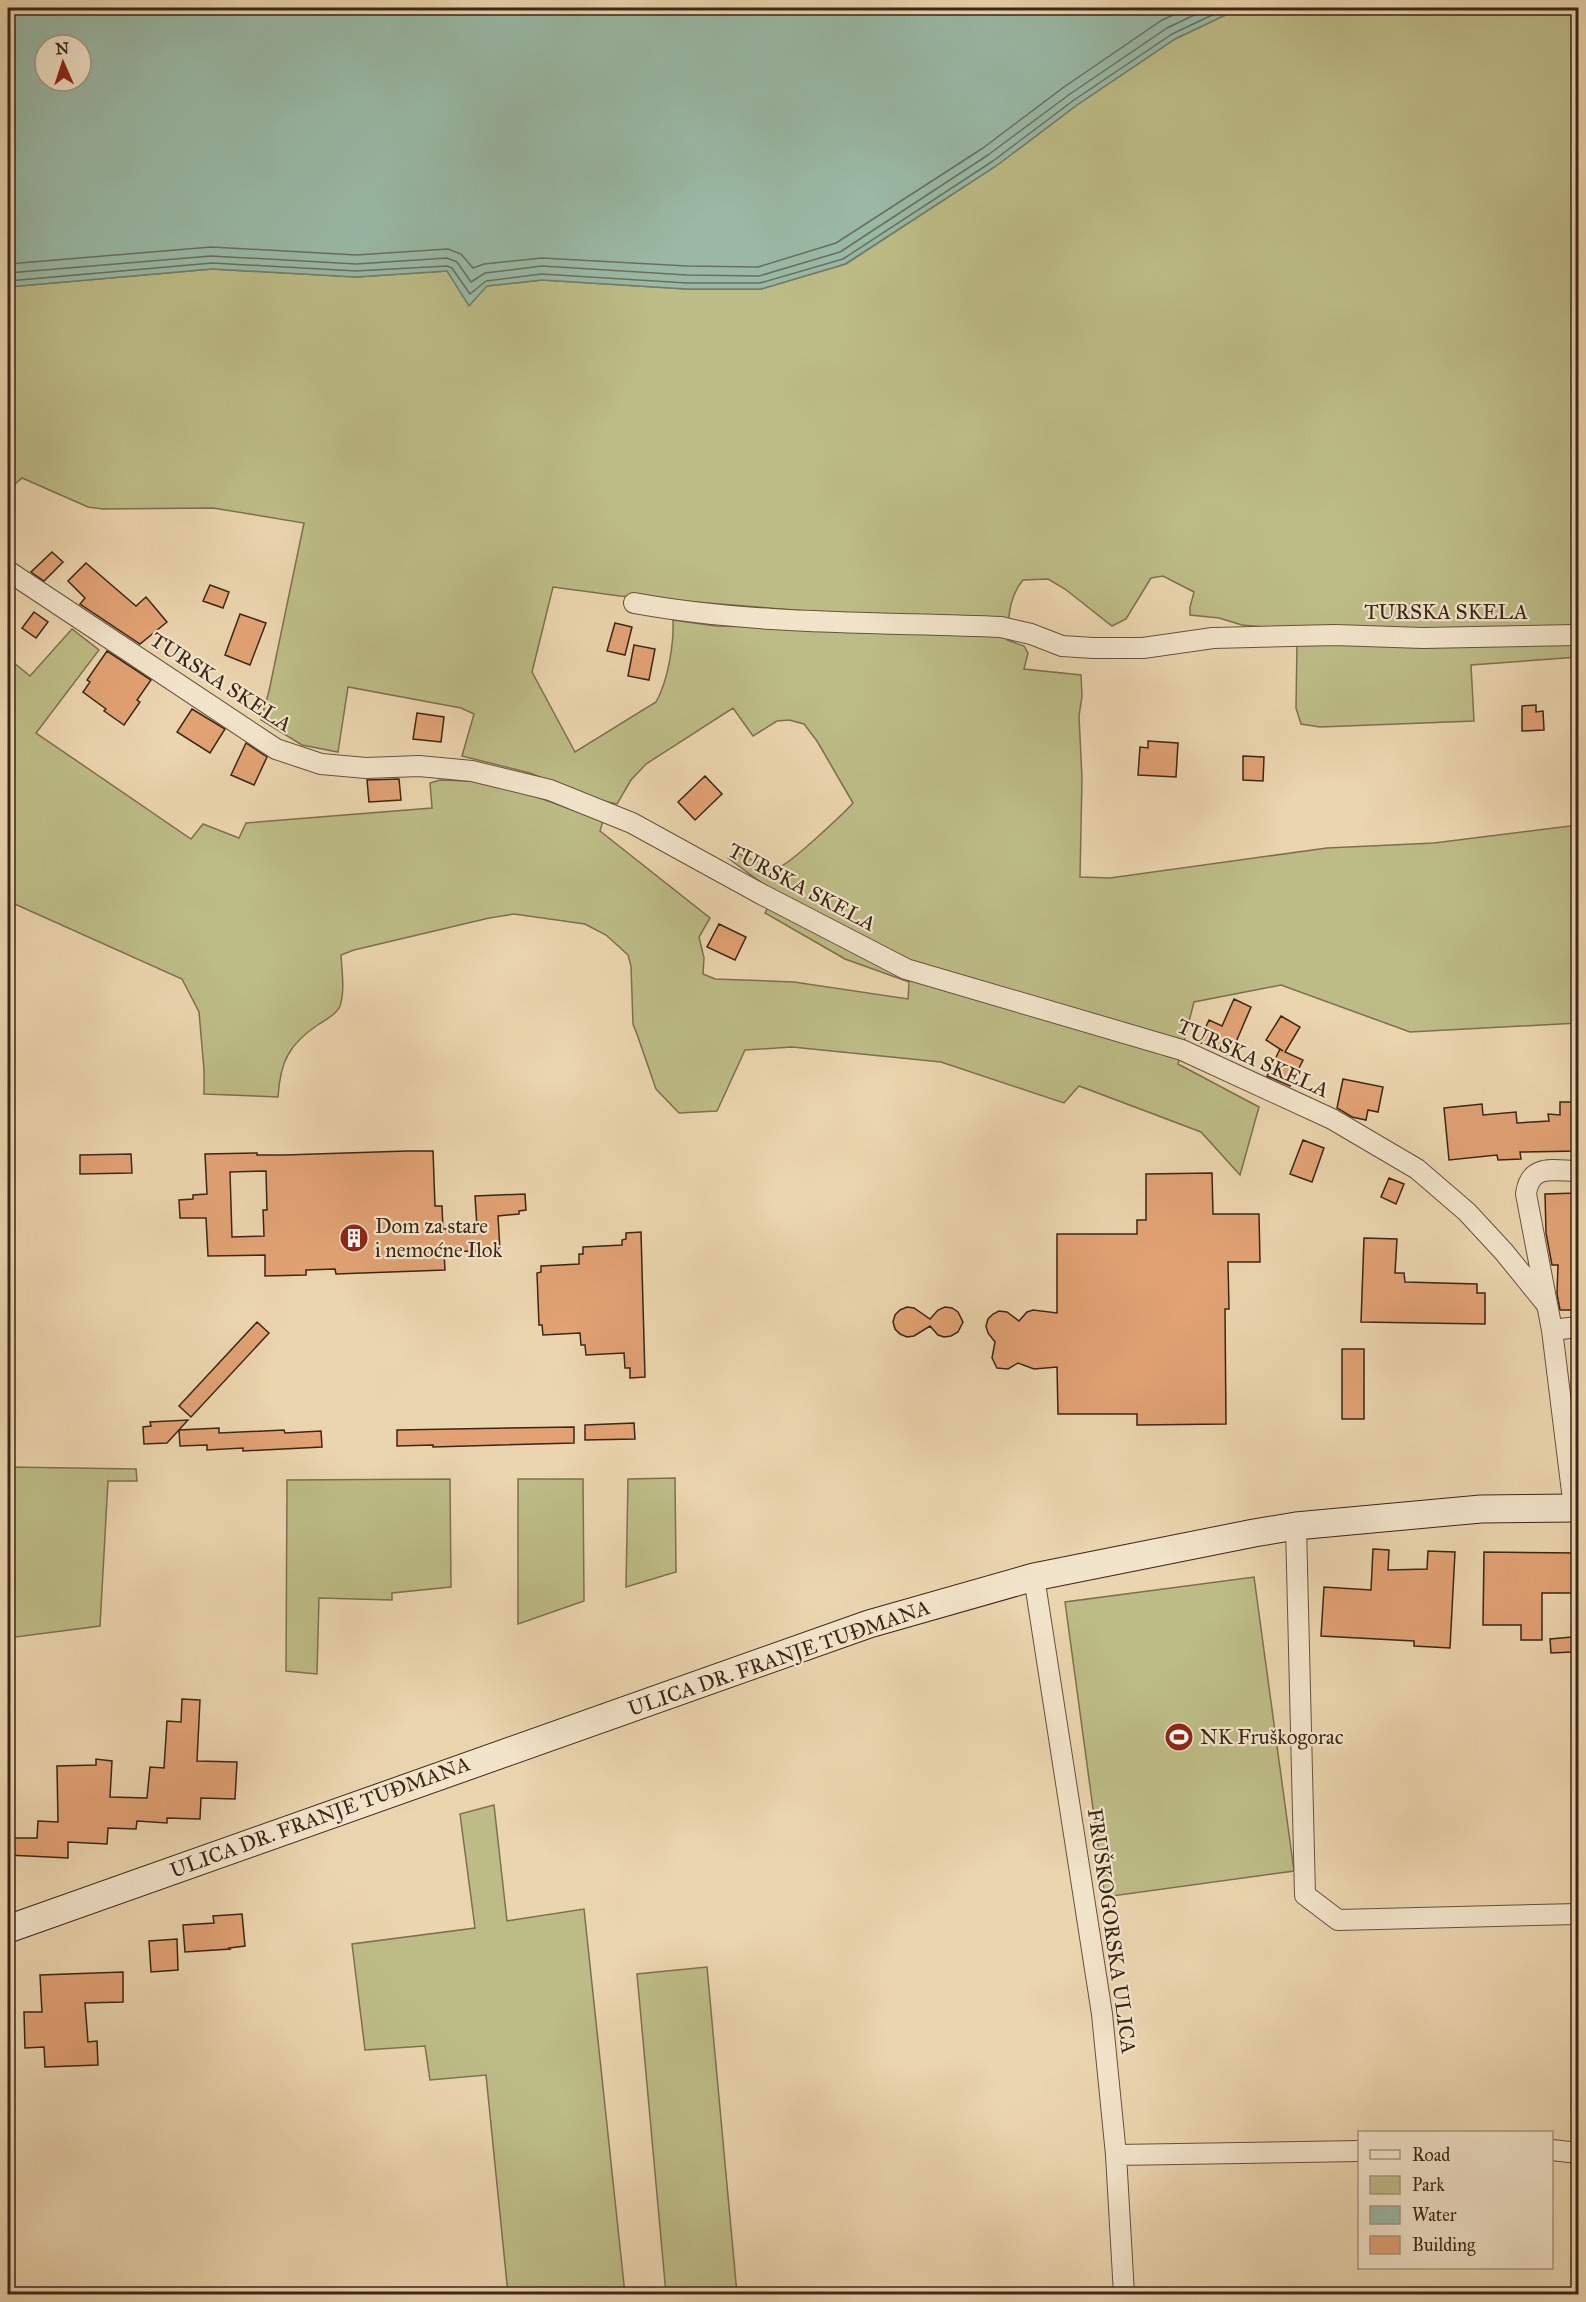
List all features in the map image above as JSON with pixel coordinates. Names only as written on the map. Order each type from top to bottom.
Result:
[{"type":"main road","name":"ULICA DR. FRANJE TUĐMANA","points":[[8,1929],[869,1624],[1034,1577],[1254,1533],[1296,1527],[1481,1509],[1576,1508]]},
{"type":"street","name":"TURSKA SKELA","points":[[8,571],[276,749],[321,764],[366,768],[419,766],[472,771],[550,790],[632,823],[763,895],[906,969],[1182,1050],[1311,1109],[1416,1169],[1467,1212],[1504,1252],[1547,1305]]},
{"type":"street","name":"TURSKA SKELA","points":[[634,603],[676,611],[780,619],[1001,627],[1030,633],[1062,646],[1093,648],[1143,648],[1213,638],[1335,635],[1423,638],[1578,636]]},
{"type":"street","points":[[1576,1508],[1552,1330],[1527,1202],[1527,1182],[1531,1175],[1541,1172],[1578,1171]]},
{"type":"street","points":[[1552,1330],[1578,1328]]},
{"type":"street","points":[[1296,1527],[1305,1895],[1338,1920],[1578,1914]]},
{"type":"street","name":"FRUŠKOGORSKA ULICA","points":[[1034,1577],[1102,2014],[1116,2155],[1124,2295]]},
{"type":"street","points":[[1553,2150],[1578,2154]]},
{"type":"street","points":[[1116,2155],[1358,2151]]},
{"type":"green space","points":[[1240,8],[1578,8],[1578,657],[1471,665],[1474,721],[1320,727],[1301,724],[1296,708],[1297,641],[1284,629],[1242,625],[1219,618],[1190,615],[1194,592],[1163,576],[1151,578],[1126,619],[1112,626],[1065,589],[1048,579],[1023,580],[1012,601],[1007,640],[1024,646],[1028,653],[1024,669],[1081,675],[1080,877],[1110,878],[1327,848],[1434,843],[1578,825],[1578,1023],[1410,1032],[1281,985],[1194,1002],[1178,1064],[1259,1107],[1240,1175],[1201,1132],[1079,1086],[1064,1103],[941,1062],[792,1047],[745,1050],[717,1111],[679,1113],[656,1089],[633,1024],[631,966],[628,955],[606,935],[585,924],[514,914],[489,918],[341,955],[343,988],[339,1009],[309,1031],[293,1047],[281,1074],[278,1097],[204,1094],[199,1012],[182,979],[8,901],[8,658],[30,676],[72,629],[99,650],[36,733],[191,839],[203,824],[239,838],[246,823],[432,808],[430,783],[440,780],[496,782],[603,821],[600,831],[710,918],[699,937],[704,958],[703,974],[715,979],[794,982],[908,999],[909,982],[845,959],[765,913],[775,893],[728,858],[734,852],[762,864],[779,867],[804,849],[853,803],[817,741],[804,724],[789,720],[777,721],[753,736],[733,708],[646,764],[631,780],[617,804],[594,799],[530,773],[462,756],[474,714],[461,708],[348,687],[338,752],[302,745],[261,720],[304,523],[213,508],[103,509],[88,507],[22,478],[8,490],[8,287],[212,269],[356,277],[447,271],[487,286],[542,280],[687,289],[761,289],[846,264],[996,166],[1077,105],[1175,39]],"holes":[[[553,587],[620,596],[806,611],[817,628],[716,626],[673,620],[669,662],[664,684],[656,702],[575,752],[532,672]]]},
{"type":"green space","points":[[8,1467],[136,1469],[137,1481],[108,1481],[100,1626],[8,1638]]},
{"type":"green space","points":[[675,1478],[676,1572],[626,1587],[628,1479]]},
{"type":"green space","points":[[450,1479],[451,1587],[392,1593],[392,1600],[319,1598],[317,1674],[286,1671],[287,1480]]},
{"type":"green space","points":[[518,1479],[583,1479],[584,1601],[518,1624]]},
{"type":"green space","name":"NK Fruškogorac","points":[[1254,1577],[1294,1871],[1105,1897],[1065,1602]]},
{"type":"green space","points":[[494,1805],[507,1921],[584,1909],[625,2294],[508,2294],[486,2075],[430,2080],[425,2046],[365,2050],[352,1944],[475,1928],[460,1814]]},
{"type":"green space","points":[[707,1967],[737,2294],[666,2294],[637,1974]]},
{"type":"water","points":[[8,8],[1240,8],[1175,39],[1077,105],[996,166],[845,264],[761,289],[687,289],[542,280],[487,286],[469,306],[447,271],[356,277],[212,269],[8,287]]},
{"type":"building","points":[[52,552],[63,562],[44,581],[31,572]]},
{"type":"building","points":[[86,563],[136,606],[146,597],[167,622],[140,644],[80,604],[85,598],[68,581]]},
{"type":"building","points":[[210,585],[229,592],[223,608],[203,601]]},
{"type":"building","points":[[34,612],[48,622],[36,638],[22,628]]},
{"type":"building","points":[[240,614],[266,623],[250,665],[225,655]]},
{"type":"building","points":[[615,623],[632,627],[625,655],[607,651]]},
{"type":"building","points":[[634,645],[655,649],[649,680],[628,676]]},
{"type":"building","points":[[107,651],[151,680],[137,700],[140,702],[124,725],[83,692],[90,682],[87,680]]},
{"type":"building","points":[[1536,705],[1536,712],[1543,711],[1544,730],[1522,731],[1522,706]]},
{"type":"building","points":[[192,709],[225,729],[210,753],[177,732]]},
{"type":"building","points":[[417,713],[444,717],[441,742],[413,739]]},
{"type":"building","points":[[1148,741],[1178,743],[1176,777],[1138,775],[1140,747],[1148,748]]},
{"type":"building","points":[[246,743],[267,757],[254,785],[231,775]]},
{"type":"building","points":[[1243,756],[1264,757],[1263,781],[1243,780]]},
{"type":"building","points":[[705,776],[722,794],[695,820],[678,802]]},
{"type":"building","points":[[399,779],[401,800],[369,802],[367,780]]},
{"type":"building","points":[[719,924],[746,937],[735,960],[707,947]]},
{"type":"building","points":[[1234,999],[1251,1007],[1230,1056],[1199,1042],[1209,1020],[1222,1026]]},
{"type":"building","points":[[1281,1016],[1300,1027],[1285,1052],[1303,1060],[1290,1086],[1267,1076],[1280,1049],[1266,1040]]},
{"type":"building","points":[[1343,1079],[1383,1087],[1378,1112],[1368,1110],[1366,1120],[1352,1117],[1337,1108]]},
{"type":"building","points":[[1560,1102],[1578,1102],[1578,1151],[1520,1152],[1521,1159],[1498,1160],[1497,1155],[1449,1160],[1444,1108],[1482,1104],[1483,1115],[1516,1112],[1517,1123],[1549,1121],[1548,1114],[1560,1115]]},
{"type":"building","points":[[1303,1140],[1324,1148],[1312,1182],[1290,1174]]},
{"type":"building","name":"Dom za stare i nemoćne Ilok","points":[[433,1151],[435,1206],[442,1206],[443,1229],[477,1227],[475,1196],[525,1194],[526,1210],[519,1211],[519,1214],[498,1216],[500,1250],[444,1252],[445,1270],[336,1274],[335,1269],[306,1270],[306,1275],[265,1276],[265,1255],[208,1256],[206,1218],[180,1218],[179,1200],[193,1199],[193,1195],[207,1194],[205,1154],[285,1155]],"holes":[[[266,1171],[267,1210],[263,1210],[264,1236],[232,1237],[230,1172]]]},
{"type":"building","points":[[131,1154],[132,1173],[80,1174],[80,1155]]},
{"type":"building","points":[[1212,1173],[1213,1214],[1259,1214],[1260,1262],[1228,1262],[1229,1309],[1225,1309],[1226,1424],[1137,1425],[1137,1414],[1058,1414],[1057,1367],[1034,1369],[1018,1363],[1008,1369],[997,1368],[992,1358],[995,1342],[986,1326],[993,1314],[999,1311],[1007,1312],[1019,1321],[1027,1312],[1033,1310],[1057,1313],[1057,1234],[1137,1234],[1137,1220],[1146,1220],[1146,1174]]},
{"type":"building","points":[[1389,1178],[1404,1184],[1396,1204],[1381,1197]]},
{"type":"building","points":[[1578,1193],[1578,1310],[1560,1310],[1557,1294],[1558,1265],[1552,1265],[1546,1233],[1545,1194]]},
{"type":"building","points":[[641,1232],[645,1377],[630,1378],[630,1368],[625,1368],[624,1353],[586,1355],[585,1345],[581,1345],[580,1333],[543,1335],[542,1325],[539,1325],[537,1273],[541,1272],[541,1266],[579,1264],[579,1254],[583,1254],[583,1247],[622,1245],[622,1240],[626,1239],[626,1233]]},
{"type":"building","points":[[1364,1238],[1397,1239],[1395,1273],[1404,1273],[1405,1282],[1477,1284],[1477,1293],[1485,1293],[1485,1324],[1361,1322]]},
{"type":"building","points":[[907,1307],[914,1308],[930,1319],[938,1310],[945,1307],[952,1308],[958,1312],[963,1322],[958,1332],[951,1336],[938,1335],[930,1326],[914,1336],[907,1337],[895,1329],[893,1322],[895,1315]]},
{"type":"building","points":[[257,1322],[269,1333],[191,1417],[179,1406]]},
{"type":"building","points":[[1342,1349],[1364,1349],[1364,1419],[1342,1419]]},
{"type":"building","points":[[188,1420],[167,1443],[144,1444],[143,1427],[151,1426],[150,1422]]},
{"type":"building","points":[[634,1423],[635,1439],[585,1440],[585,1425]]},
{"type":"building","points":[[574,1427],[574,1443],[397,1446],[397,1430]]},
{"type":"building","points":[[219,1428],[219,1433],[321,1431],[322,1447],[243,1451],[243,1448],[207,1450],[207,1445],[180,1446],[179,1430]]},
{"type":"building","points":[[1373,1549],[1389,1550],[1388,1570],[1427,1569],[1428,1551],[1455,1552],[1450,1648],[1414,1646],[1414,1641],[1321,1636],[1324,1587],[1371,1590]]},
{"type":"building","points":[[1484,1552],[1578,1553],[1578,1593],[1542,1593],[1542,1640],[1521,1640],[1521,1625],[1483,1625]]},
{"type":"building","points":[[1572,1637],[1572,1652],[1551,1653],[1550,1639]]},
{"type":"building","points":[[182,1699],[200,1700],[197,1761],[237,1762],[235,1799],[201,1798],[200,1819],[167,1818],[167,1823],[137,1821],[136,1829],[108,1828],[107,1844],[68,1842],[68,1858],[8,1855],[8,1838],[37,1838],[38,1821],[58,1822],[57,1766],[96,1765],[96,1759],[112,1761],[110,1797],[147,1798],[150,1767],[164,1768],[167,1721],[181,1722]]},
{"type":"building","points":[[242,1914],[245,1946],[185,1952],[183,1925],[214,1923],[213,1916]]},
{"type":"building","points":[[177,1939],[178,1970],[151,1972],[149,1941]]},
{"type":"building","points":[[123,1972],[123,2002],[85,2003],[88,2042],[97,2041],[98,2065],[45,2067],[44,2047],[25,2048],[24,2012],[42,2012],[40,1975]]},
{"type":"place","name":"Dom za stare i nemoćne Ilok","points":[[354,1238]]},
{"type":"place","name":"NK Fruškogorac","points":[[1179,1737]]}]
